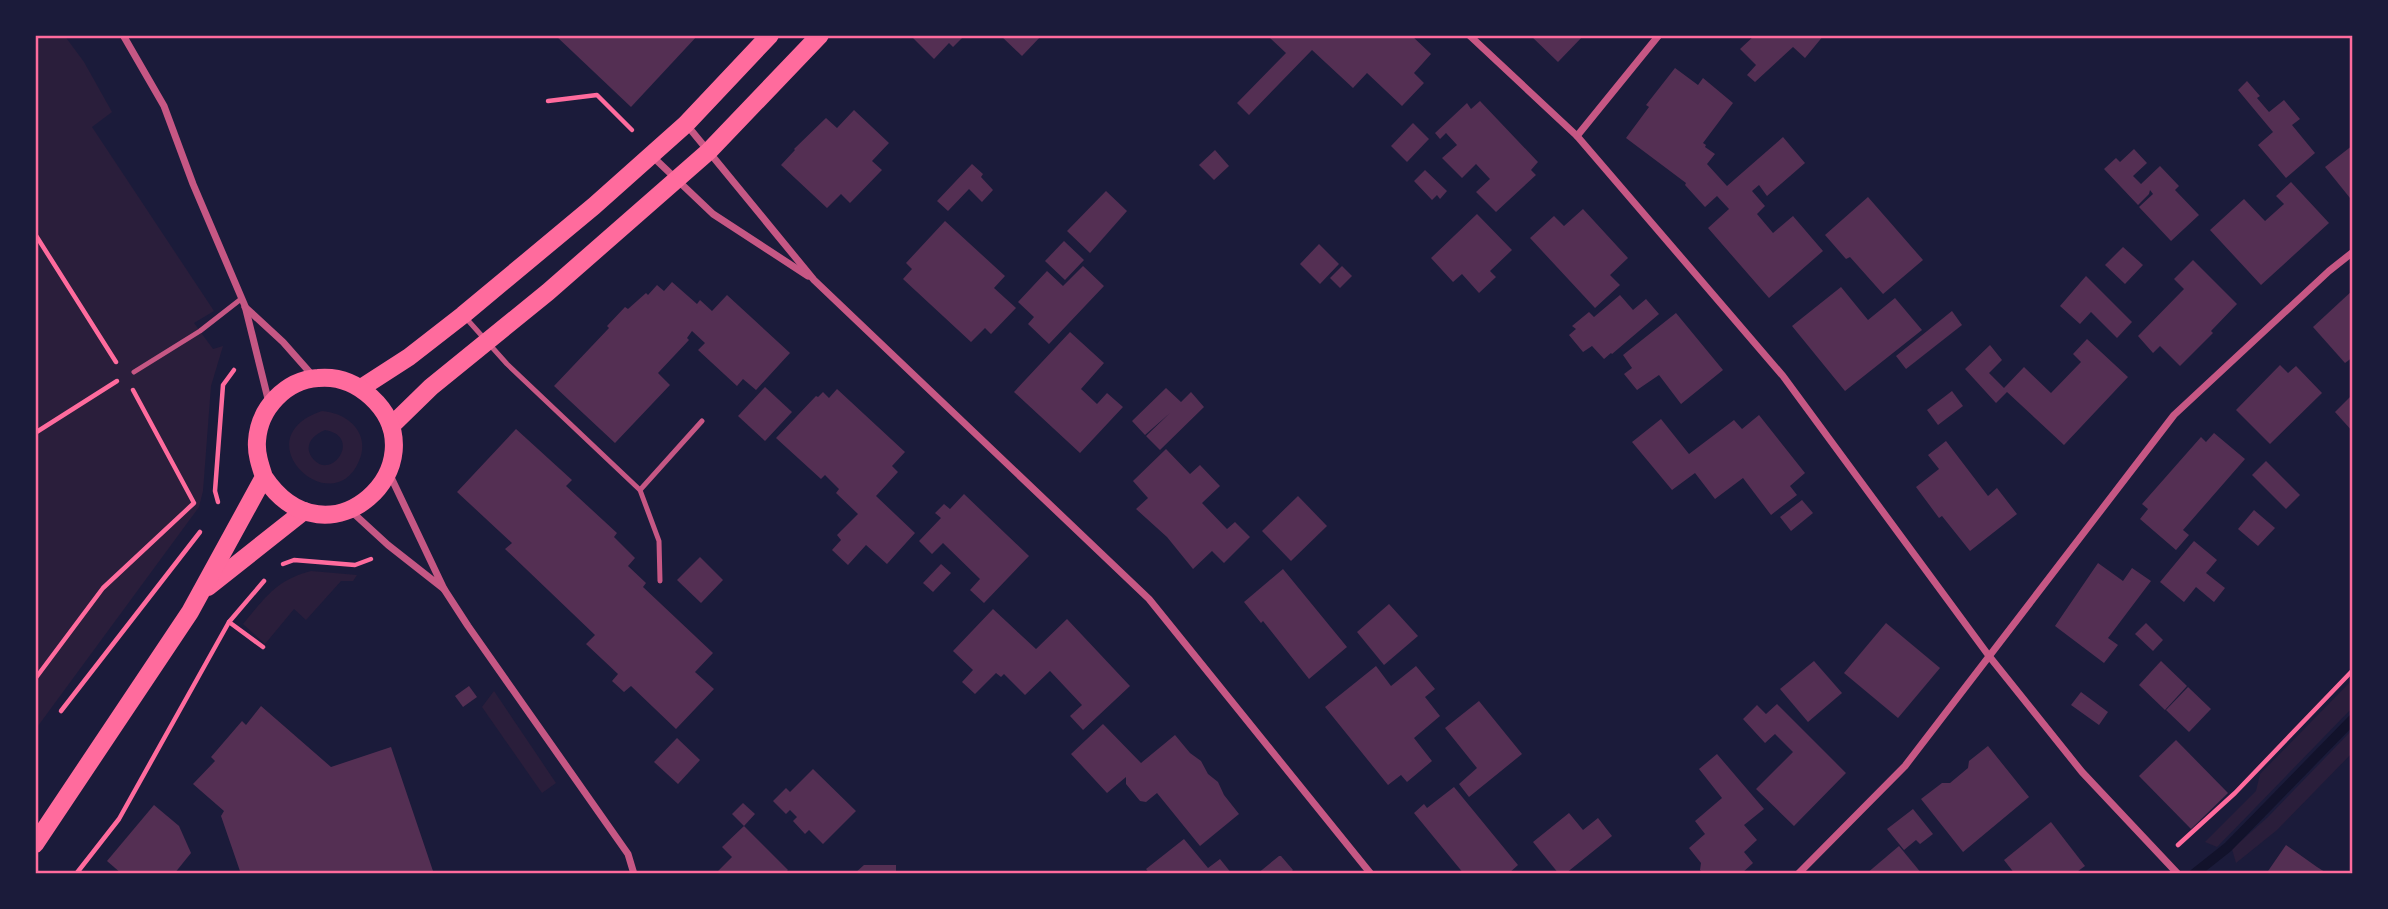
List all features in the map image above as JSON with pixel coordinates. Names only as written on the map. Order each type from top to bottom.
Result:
[{"type":"main road","points":[[361,388],[408,358],[463,315],[652,156],[770,35]]},
{"type":"main road","points":[[391,426],[431,387],[548,292],[709,151],[820,35]]},
{"type":"main road","points":[[331,377],[361,388],[380,405],[391,426],[394,442],[388,472],[373,495],[350,510],[335,514],[303,511],[288,503],[274,492],[264,477],[258,459],[257,440],[261,421],[270,405],[282,392],[315,378],[331,377]]},
{"type":"main road","points":[[35,844],[202,591],[264,477]]},
{"type":"main road","points":[[202,591],[303,511]]},
{"type":"street","points":[[123,35],[164,106],[188,172],[243,303],[270,405]]},
{"type":"street","points":[[1469,35],[1577,136],[1783,376],[1989,656],[2082,772],[2178,874]]},
{"type":"street","points":[[1577,136],[1659,35]]},
{"type":"street","points":[[686,124],[814,280],[1149,598],[1371,874]]},
{"type":"street","points":[[652,156],[713,214],[814,280]]},
{"type":"street","points":[[1798,874],[1905,766],[2174,415],[2329,271],[2353,252]]},
{"type":"street","points":[[243,303],[315,378]]},
{"type":"street","points":[[388,472],[444,589],[628,855],[634,874]]},
{"type":"street","points":[[350,510],[388,545],[444,589]]},
{"type":"lane","points":[[134,372],[243,303]]},
{"type":"lane","points":[[463,315],[507,364],[640,490],[659,541],[660,581]]},
{"type":"lane","points":[[640,490],[702,421]]},
{"type":"path","points":[[548,101],[597,95],[632,130]]},
{"type":"path","points":[[35,234],[119,365]]},
{"type":"path","points":[[219,506],[215,491],[223,385],[234,370]]},
{"type":"path","points":[[35,433],[126,376]]},
{"type":"path","points":[[35,679],[103,588],[194,503],[132,388]]},
{"type":"path","points":[[61,711],[203,528]]},
{"type":"path","points":[[282,564],[294,560],[355,565],[373,558]]},
{"type":"path","points":[[76,874],[119,819],[229,622],[252,593],[272,574]]},
{"type":"path","points":[[229,622],[263,648]]},
{"type":"path","points":[[2164,860],[2235,793],[2353,670]]},
{"type":"shaded area","points":[[35,35],[64,35],[84,62],[112,112],[92,127],[214,311],[194,323],[213,349],[223,346],[211,386],[203,491],[199,507],[35,730]]},
{"type":"shaded area","points":[[322,411],[340,416],[355,426],[362,442],[362,451],[359,461],[346,478],[330,484],[314,480],[300,470],[291,455],[290,439],[299,423]],"holes":[[[325,430],[336,434],[342,440],[340,455],[329,465],[321,465],[310,455],[310,442]]]},
{"type":"shaded area","points":[[311,571],[357,575],[353,581],[341,581],[306,620],[294,609],[265,644],[243,624],[280,585]]},
{"type":"shaded area","points":[[2353,679],[2353,707],[2217,847],[2205,842],[2256,791],[2260,774]]},
{"type":"shaded area","points":[[494,691],[556,783],[542,793],[482,707]]},
{"type":"shaded area","points":[[2353,729],[2353,752],[2277,830],[2236,863],[2232,849],[2268,817]]},
{"type":"building","points":[[555,35],[698,35],[631,107]]},
{"type":"building","points":[[910,35],[965,35],[953,47],[949,43],[934,59]]},
{"type":"building","points":[[1000,35],[1042,35],[1022,56]]},
{"type":"building","points":[[1273,35],[1411,35],[1431,54],[1414,73],[1424,83],[1402,106],[1367,73],[1353,88],[1312,50],[1249,115],[1237,103],[1286,53],[1270,38]]},
{"type":"building","points":[[1530,35],[1584,35],[1558,62]]},
{"type":"building","points":[[1755,35],[1824,35],[1805,58],[1793,47],[1755,82],[1747,75],[1756,65],[1740,49]]},
{"type":"building","points":[[1675,68],[1698,85],[1703,78],[1733,103],[1703,143],[1715,154],[1707,164],[1727,186],[1783,137],[1805,163],[1767,196],[1759,185],[1752,191],[1765,206],[1757,214],[1773,233],[1793,216],[1823,251],[1769,298],[1708,228],[1729,209],[1717,196],[1705,207],[1686,183],[1626,138],[1649,107],[1646,105]]},
{"type":"building","points":[[2247,81],[2269,112],[2284,100],[2300,119],[2292,125],[2315,153],[2286,178],[2258,145],[2273,132],[2238,90]]},
{"type":"building","points":[[1480,101],[1538,162],[1531,170],[1536,175],[1496,212],[1476,192],[1490,179],[1476,164],[1462,178],[1442,158],[1457,145],[1446,133],[1440,139],[1435,133],[1467,103],[1471,109]]},
{"type":"building","points":[[854,110],[889,143],[872,161],[882,170],[850,203],[841,194],[827,208],[781,165],[826,118],[837,128]]},
{"type":"building","points":[[1413,123],[1429,139],[1407,162],[1391,146]]},
{"type":"building","points":[[2353,145],[2353,195],[2350,198],[2325,167]]},
{"type":"building","points":[[2134,149],[2147,163],[2133,176],[2141,184],[2160,166],[2179,186],[2175,190],[2199,215],[2171,241],[2139,207],[2153,194],[2150,190],[2138,205],[2104,169],[2116,158],[2120,162]]},
{"type":"building","points":[[1215,150],[1229,166],[1214,180],[1199,165]]},
{"type":"building","points":[[972,164],[983,174],[981,177],[993,190],[982,202],[969,189],[948,211],[937,201]]},
{"type":"building","points":[[1425,170],[1447,191],[1440,199],[1437,195],[1432,200],[1414,181]]},
{"type":"building","points":[[2291,182],[2329,223],[2261,285],[2210,230],[2244,199],[2265,221],[2284,204],[2276,196]]},
{"type":"building","points":[[1106,191],[1127,211],[1090,253],[1067,231]]},
{"type":"building","points":[[1868,197],[1923,260],[1883,294],[1850,257],[1846,259],[1825,235]]},
{"type":"building","points":[[1583,209],[1628,258],[1610,275],[1620,285],[1595,308],[1530,238],[1554,216],[1564,226]]},
{"type":"building","points":[[1477,214],[1512,250],[1490,271],[1496,277],[1479,293],[1462,274],[1453,282],[1431,258]]},
{"type":"building","points":[[945,221],[1005,276],[994,288],[1016,308],[991,334],[985,328],[971,342],[903,279],[912,269],[906,263]]},
{"type":"building","points":[[1064,241],[1084,260],[1065,280],[1045,261]]},
{"type":"building","points":[[1319,244],[1339,264],[1320,284],[1300,264]]},
{"type":"building","points":[[2123,247],[2143,265],[2125,284],[2105,265]]},
{"type":"building","points":[[2193,260],[2237,304],[2180,366],[2160,346],[2153,353],[2138,336],[2184,289],[2174,279]]},
{"type":"building","points":[[1083,266],[1104,286],[1049,344],[1028,324],[1034,317],[1018,302],[1047,271],[1063,286]]},
{"type":"building","points":[[1342,266],[1352,276],[1340,288],[1330,278]]},
{"type":"building","points":[[2086,276],[2132,322],[2117,338],[2091,312],[2080,324],[2060,306]]},
{"type":"building","points":[[672,282],[697,304],[700,300],[712,311],[727,295],[790,353],[756,390],[743,379],[737,386],[698,350],[705,343],[692,331],[687,338],[689,340],[658,373],[670,385],[615,443],[554,386],[609,328],[607,326],[625,307],[628,309],[657,285],[664,291]]},
{"type":"building","points":[[1841,287],[1868,320],[1895,298],[1922,330],[1845,391],[1792,326]]},
{"type":"building","points":[[2353,290],[2353,357],[2345,363],[2313,327]]},
{"type":"building","points":[[1620,295],[1633,310],[1646,299],[1659,314],[1604,359],[1592,346],[1583,352],[1569,335],[1576,329],[1572,326],[1589,312],[1594,317]]},
{"type":"building","points":[[1952,311],[1962,325],[1906,369],[1896,356]]},
{"type":"building","points":[[1676,313],[1723,370],[1681,404],[1659,375],[1637,390],[1624,374],[1632,368],[1623,355]]},
{"type":"building","points":[[1070,332],[1104,363],[1081,389],[1097,404],[1107,393],[1123,407],[1080,453],[1014,392]]},
{"type":"building","points":[[2087,339],[2128,377],[2064,445],[2007,392],[1996,403],[1965,369],[1990,345],[2002,360],[1989,373],[2004,388],[2024,367],[2051,393],[2081,362],[2073,354]]},
{"type":"building","points":[[2280,365],[2288,373],[2296,366],[2322,393],[2270,444],[2236,410]]},
{"type":"building","points":[[765,387],[792,412],[765,441],[738,416]]},
{"type":"building","points":[[1166,388],[1181,402],[1191,392],[1204,407],[1160,450],[1146,436],[1170,413],[1145,435],[1132,421]]},
{"type":"building","points":[[837,389],[905,452],[892,466],[898,472],[876,496],[915,533],[887,564],[866,545],[848,565],[832,550],[841,540],[837,535],[858,514],[836,493],[839,489],[825,475],[821,479],[776,438],[816,396],[823,392],[829,398]]},
{"type":"building","points":[[1952,391],[1963,406],[1938,425],[1927,410]]},
{"type":"building","points":[[2351,396],[2353,399],[2353,432],[2335,412]]},
{"type":"building","points":[[1759,415],[1805,473],[1790,486],[1797,495],[1771,515],[1743,478],[1715,499],[1695,473],[1672,490],[1632,442],[1661,419],[1689,454],[1734,420],[1742,429]]},
{"type":"building","points":[[516,429],[572,480],[566,486],[617,533],[614,537],[635,558],[628,566],[646,583],[643,587],[713,653],[695,672],[714,689],[676,729],[631,686],[624,692],[612,681],[618,674],[586,644],[595,635],[505,549],[512,543],[457,492]]},
{"type":"building","points":[[2214,433],[2245,459],[2183,530],[2189,535],[2176,550],[2140,519],[2148,509],[2142,504],[2201,437],[2206,442]]},
{"type":"building","points":[[1946,441],[1988,496],[1997,488],[2017,514],[1970,551],[1942,516],[1939,518],[1916,487],[1939,469],[1928,455]]},
{"type":"building","points":[[1166,449],[1190,474],[1200,465],[1220,486],[1202,503],[1227,529],[1235,522],[1250,537],[1224,563],[1212,551],[1193,569],[1167,537],[1136,509],[1148,498],[1133,481]]},
{"type":"building","points":[[2266,461],[2300,495],[2286,509],[2252,475]]},
{"type":"building","points":[[964,494],[1029,556],[984,603],[970,590],[980,579],[943,543],[932,554],[919,541],[941,518],[935,513],[944,504],[950,509]]},
{"type":"building","points":[[1298,496],[1327,526],[1291,561],[1262,531]]},
{"type":"building","points":[[1802,500],[1813,513],[1791,531],[1780,517]]},
{"type":"building","points":[[2254,510],[2275,528],[2258,546],[2238,529]]},
{"type":"building","points":[[2194,541],[2217,560],[2206,573],[2225,588],[2214,602],[2196,587],[2184,602],[2160,582]]},
{"type":"building","points":[[700,557],[723,580],[701,603],[677,580]]},
{"type":"building","points":[[2098,563],[2123,581],[2132,568],[2151,581],[2108,638],[2118,645],[2104,663],[2055,626]]},
{"type":"building","points":[[941,564],[951,573],[933,592],[923,583]]},
{"type":"building","points":[[1283,569],[1347,647],[1309,679],[1263,621],[1261,623],[1244,602]]},
{"type":"building","points":[[1389,604],[1418,636],[1384,665],[1357,632]]},
{"type":"building","points":[[993,609],[1036,649],[1067,619],[1130,686],[1083,730],[1070,716],[1082,705],[1050,671],[1025,695],[1004,674],[1001,677],[996,673],[975,694],[962,682],[973,670],[953,651]]},
{"type":"building","points":[[1886,623],[1940,668],[1898,718],[1844,673]]},
{"type":"building","points":[[2146,623],[2163,640],[2153,651],[2135,634]]},
{"type":"building","points":[[1814,661],[1842,693],[1808,722],[1780,689]]},
{"type":"building","points":[[2161,661],[2187,686],[2165,710],[2139,685]]},
{"type":"building","points":[[1376,666],[1391,686],[1416,666],[1435,689],[1425,697],[1440,716],[1414,738],[1432,761],[1407,782],[1401,775],[1388,785],[1325,707]]},
{"type":"building","points":[[469,686],[477,697],[463,707],[455,696]]},
{"type":"building","points":[[2188,687],[2211,709],[2189,732],[2166,710]]},
{"type":"building","points":[[2081,692],[2108,712],[2099,725],[2071,705]]},
{"type":"building","points":[[1479,701],[1522,754],[1469,797],[1459,784],[1477,768],[1445,728]]},
{"type":"building","points":[[1777,704],[1846,773],[1794,826],[1756,789],[1793,752],[1775,734],[1765,743],[1743,719],[1757,705],[1766,714]]},
{"type":"building","points":[[261,706],[331,767],[391,747],[434,874],[241,874],[221,816],[224,811],[193,784],[215,761],[211,757],[242,721],[246,725]]},
{"type":"building","points":[[1103,724],[1141,763],[1175,735],[1190,753],[1201,761],[1239,814],[1200,846],[1157,793],[1146,802],[1140,801],[1126,784],[1126,777],[1107,793],[1071,754]]},
{"type":"building","points":[[677,738],[700,760],[678,784],[654,762]]},
{"type":"building","points":[[2176,740],[2228,793],[2191,829],[2139,776]]},
{"type":"building","points":[[1988,746],[2029,797],[1963,852],[1921,799],[1942,783],[1950,783],[1968,768],[1969,761]]},
{"type":"building","points":[[1717,754],[1764,809],[1744,825],[1757,840],[1744,852],[1753,863],[1741,874],[1704,874],[1700,870],[1701,863],[1689,848],[1705,834],[1695,821],[1722,798],[1699,769]]},
{"type":"building","points":[[813,769],[856,811],[823,844],[809,830],[805,834],[793,821],[797,817],[790,810],[786,814],[773,801],[786,788],[790,792]]},
{"type":"building","points":[[1454,787],[1518,865],[1508,874],[1464,874],[1414,813],[1424,804],[1427,808]]},
{"type":"building","points":[[743,803],[755,814],[744,826],[732,814]]},
{"type":"building","points":[[154,805],[179,826],[191,853],[174,874],[122,874],[107,861]]},
{"type":"building","points":[[1913,809],[1933,834],[1920,844],[1916,840],[1904,850],[1887,829]]},
{"type":"building","points":[[1569,813],[1583,830],[1598,818],[1612,836],[1565,874],[1559,874],[1533,842]]},
{"type":"building","points":[[2051,822],[2085,866],[2074,874],[2015,874],[2004,860]]},
{"type":"building","points":[[744,826],[788,870],[784,874],[717,872],[732,857],[722,847]]},
{"type":"building","points":[[1184,839],[1208,868],[1220,859],[1232,874],[1150,874],[1146,869]]},
{"type":"building","points":[[2286,845],[2317,867],[2328,874],[2266,874]]},
{"type":"building","points":[[1899,846],[1922,874],[1866,874]]},
{"type":"building","points":[[1279,856],[1293,870],[1293,874],[1257,874]]},
{"type":"building","points":[[864,865],[896,865],[896,874],[854,874]]},
{"type":"waterway","points":[[2194,874],[2228,847],[2353,719]]}]
